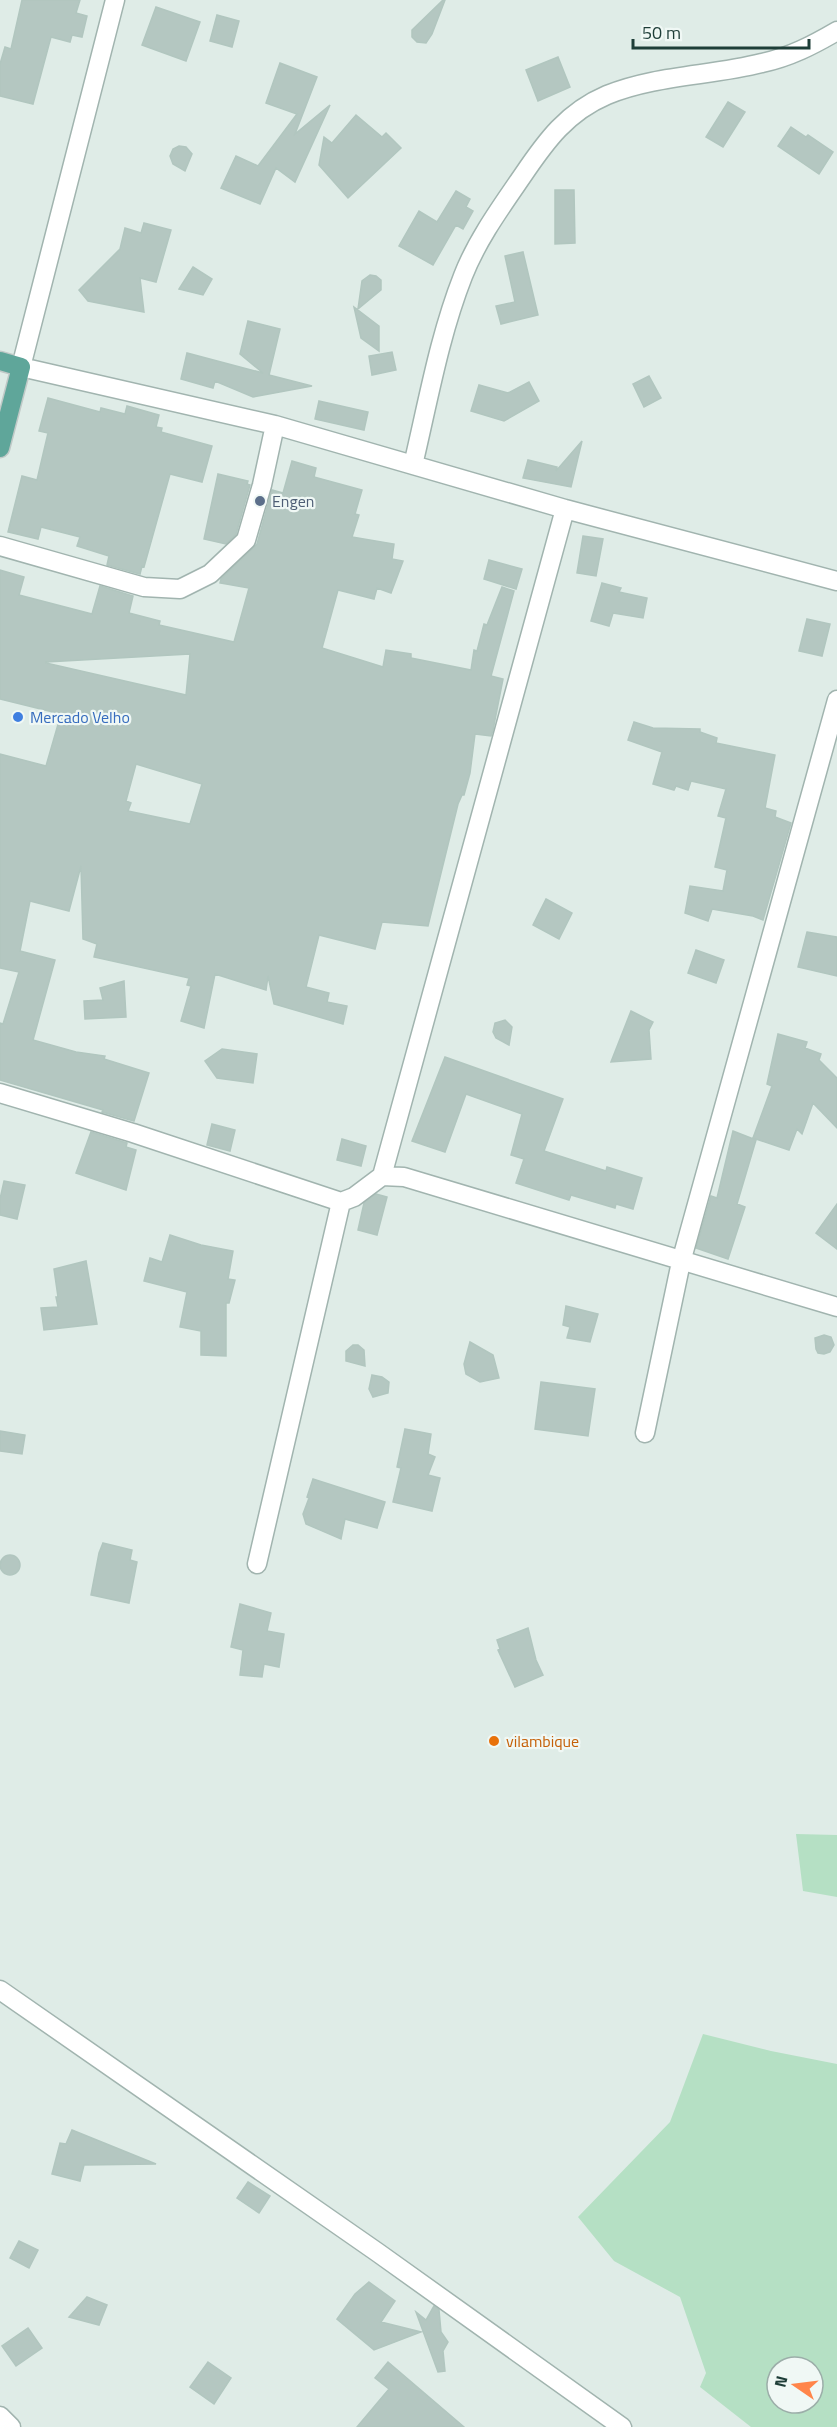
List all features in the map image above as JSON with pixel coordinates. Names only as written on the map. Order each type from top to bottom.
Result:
[{"type":"main road","points":[[0,361],[21,367],[0,448]]},
{"type":"street","points":[[115,0],[21,367],[275,425],[566,510],[837,580]]},
{"type":"street","points":[[413,465],[443,333],[463,274],[494,217],[550,136],[578,111],[607,95],[659,81],[762,63],[802,51],[837,31]]},
{"type":"street","points":[[0,546],[144,587],[180,589],[210,574],[246,540],[262,485],[275,425]]},
{"type":"street","points":[[0,1093],[133,1133],[341,1202],[354,1197],[382,1176],[566,510]]},
{"type":"street","points":[[645,1433],[681,1262],[837,700]]},
{"type":"street","points":[[382,1176],[404,1177],[837,1307]]},
{"type":"street","points":[[257,1564],[341,1202]]},
{"type":"street","points":[[0,1990],[368,2245],[622,2427]]},
{"type":"street","points":[[0,2416],[11,2427]]},
{"type":"green space","points":[[796,1834],[837,1835],[837,1897],[803,1891]]},
{"type":"green space","points":[[703,2034],[837,2064],[837,2427],[751,2427],[700,2387],[706,2373],[680,2297],[614,2261],[578,2217],[670,2122]]},
{"type":"building","points":[[22,0],[80,0],[76,13],[87,16],[82,37],[72,35],[70,42],[51,37],[33,104],[0,96],[0,64],[5,47],[11,49]]},
{"type":"building","points":[[445,0],[432,34],[426,43],[417,42],[412,37],[412,30]]},
{"type":"building","points":[[156,7],[200,22],[186,61],[142,45]]},
{"type":"building","points":[[217,15],[239,21],[232,47],[210,41]]},
{"type":"building","points":[[558,57],[570,87],[538,101],[526,70]]},
{"type":"building","points":[[280,63],[317,77],[295,134],[330,105],[295,182],[276,168],[260,204],[221,188],[236,156],[258,166],[297,114],[266,103]]},
{"type":"building","points":[[728,102],[745,112],[723,147],[706,137]]},
{"type":"building","points":[[356,115],[382,137],[386,133],[401,148],[348,198],[319,165],[324,137],[332,143]]},
{"type":"building","points":[[791,127],[806,137],[808,135],[833,152],[819,174],[778,146]]},
{"type":"building","points":[[179,146],[186,147],[192,154],[185,171],[173,164],[170,156],[173,149]]},
{"type":"building","points":[[555,190],[574,190],[575,243],[555,244]]},
{"type":"building","points":[[456,191],[470,199],[466,207],[473,211],[463,229],[456,225],[433,265],[399,246],[419,211],[437,222]]},
{"type":"building","points":[[144,223],[171,230],[156,282],[140,278],[144,312],[88,301],[79,290],[120,249],[125,228],[141,233]]},
{"type":"building","points":[[523,252],[538,315],[501,324],[496,306],[515,302],[505,256]]},
{"type":"building","points":[[193,267],[212,279],[203,295],[179,289]]},
{"type":"building","points":[[370,275],[381,280],[381,290],[358,309],[362,281]]},
{"type":"building","points":[[354,307],[379,326],[379,351],[361,338]]},
{"type":"building","points":[[248,321],[280,329],[269,375],[312,386],[253,397],[215,381],[213,388],[181,379],[187,353],[263,373],[240,354]]},
{"type":"building","points":[[392,352],[396,370],[372,375],[369,356]]},
{"type":"building","points":[[649,376],[661,398],[644,407],[633,384]]},
{"type":"building","points":[[529,382],[539,401],[504,421],[471,411],[479,385],[508,393]]},
{"type":"building","points":[[48,398],[100,412],[101,408],[125,414],[127,406],[159,415],[156,427],[162,428],[161,432],[212,446],[202,482],[170,474],[144,567],[142,566],[140,574],[107,565],[109,556],[77,546],[80,537],[41,527],[38,539],[8,532],[22,476],[37,480],[48,433],[39,431]]},
{"type":"building","points":[[319,401],[368,412],[364,430],[315,419]]},
{"type":"building","points":[[582,441],[571,487],[523,478],[528,460],[557,467],[556,471]]},
{"type":"building","points":[[292,461],[316,468],[314,477],[362,490],[355,514],[359,515],[352,537],[394,544],[392,559],[403,561],[391,593],[377,588],[374,599],[338,590],[322,648],[383,667],[386,650],[411,654],[411,658],[471,670],[474,650],[477,651],[484,624],[487,625],[502,587],[514,591],[491,676],[503,679],[493,730],[491,736],[475,734],[470,773],[464,795],[458,804],[428,926],[382,922],[375,949],[319,935],[306,987],[329,993],[327,1002],[347,1006],[343,1024],[274,1004],[268,976],[266,990],[215,974],[204,1028],[181,1021],[191,986],[187,985],[189,978],[94,957],[97,944],[83,939],[81,866],[69,911],[30,901],[20,951],[55,960],[33,1040],[76,1052],[105,1056],[104,1059],[149,1073],[134,1121],[0,1080],[0,1023],[3,1024],[19,972],[0,968],[0,754],[46,766],[61,714],[0,699],[0,570],[24,577],[19,595],[92,614],[100,586],[133,596],[129,613],[160,621],[159,625],[234,642],[249,588],[220,583],[221,579],[257,544],[272,490],[283,493]],"holes":[[[190,654],[186,695],[46,663],[46,662]],[[136,764],[202,784],[190,824],[128,811],[131,803],[126,801]]]},
{"type":"building","points":[[218,474],[248,481],[247,484],[250,485],[236,534],[226,544],[204,539]]},
{"type":"building","points":[[583,536],[603,539],[596,576],[577,573]]},
{"type":"building","points":[[489,560],[522,569],[516,589],[484,579]]},
{"type":"building","points":[[602,583],[621,588],[619,592],[647,598],[643,618],[613,613],[609,626],[591,621]]},
{"type":"building","points":[[807,619],[830,624],[822,656],[799,651]]},
{"type":"building","points":[[634,722],[653,728],[700,729],[700,732],[717,738],[716,743],[775,755],[765,808],[776,811],[775,817],[791,823],[763,920],[753,916],[712,909],[708,921],[685,913],[690,886],[723,891],[727,870],[715,867],[726,818],[718,816],[726,789],[691,781],[688,790],[676,786],[674,790],[653,784],[662,752],[628,740]]},
{"type":"building","points":[[546,899],[572,913],[559,939],[533,925]]},
{"type":"building","points":[[807,932],[837,937],[837,976],[798,967]]},
{"type":"building","points":[[696,950],[724,960],[716,983],[688,973]]},
{"type":"building","points":[[124,981],[126,1017],[85,1019],[84,1001],[103,1000],[100,988]]},
{"type":"building","points":[[631,1011],[653,1022],[649,1030],[651,1059],[611,1062]]},
{"type":"building","points":[[505,1020],[512,1027],[509,1045],[496,1038],[493,1032],[495,1023]]},
{"type":"building","points":[[778,1034],[807,1042],[805,1048],[821,1054],[819,1060],[837,1078],[837,1128],[813,1103],[802,1134],[797,1129],[789,1150],[753,1138],[772,1086],[767,1084]]},
{"type":"building","points":[[222,1049],[257,1054],[253,1083],[217,1078],[205,1061]]},
{"type":"building","points":[[445,1057],[563,1099],[544,1151],[606,1171],[607,1167],[642,1178],[633,1209],[616,1204],[615,1208],[571,1195],[569,1200],[516,1183],[524,1159],[511,1155],[522,1114],[466,1094],[445,1152],[412,1141]]},
{"type":"building","points":[[212,1124],[235,1130],[230,1151],[207,1145]]},
{"type":"building","points":[[733,1131],[756,1140],[737,1204],[745,1207],[728,1259],[696,1248],[711,1196],[717,1198]]},
{"type":"building","points":[[91,1132],[127,1143],[126,1147],[136,1150],[126,1190],[76,1173]]},
{"type":"building","points":[[342,1139],[366,1146],[361,1166],[337,1160]]},
{"type":"building","points":[[4,1181],[25,1185],[17,1219],[0,1215],[0,1199]]},
{"type":"building","points":[[376,1194],[387,1197],[377,1235],[358,1230],[364,1203]]},
{"type":"building","points":[[837,1204],[837,1249],[816,1233]]},
{"type":"building","points":[[170,1235],[201,1245],[233,1251],[228,1279],[235,1280],[229,1303],[226,1303],[226,1356],[201,1355],[201,1331],[180,1327],[187,1292],[144,1281],[150,1258],[162,1262]]},
{"type":"building","points":[[86,1261],[97,1324],[44,1330],[41,1308],[58,1307],[54,1269]]},
{"type":"building","points":[[566,1306],[598,1314],[590,1342],[567,1338],[570,1327],[563,1325]]},
{"type":"building","points":[[824,1335],[831,1337],[834,1345],[830,1352],[824,1354],[818,1353],[815,1338]]},
{"type":"building","points":[[470,1342],[493,1355],[499,1378],[480,1382],[466,1374],[464,1364]]},
{"type":"building","points":[[353,1345],[358,1345],[364,1350],[365,1366],[346,1361],[346,1351]]},
{"type":"building","points":[[372,1375],[382,1377],[389,1382],[388,1393],[373,1397],[369,1389]]},
{"type":"building","points":[[541,1382],[595,1389],[588,1436],[535,1429]]},
{"type":"building","points":[[405,1429],[431,1434],[428,1454],[435,1457],[428,1475],[440,1478],[432,1511],[393,1502],[401,1468],[397,1467]]},
{"type":"building","points":[[0,1431],[25,1435],[22,1454],[0,1451]]},
{"type":"building","points":[[313,1479],[385,1502],[377,1528],[345,1519],[341,1539],[306,1524],[303,1514]]},
{"type":"building","points":[[103,1543],[132,1550],[130,1560],[137,1562],[129,1603],[91,1595]]},
{"type":"building","points":[[10,1555],[17,1558],[20,1565],[17,1572],[10,1575],[3,1572],[0,1565],[3,1558]]},
{"type":"building","points":[[240,1604],[271,1613],[267,1631],[284,1634],[279,1667],[264,1664],[262,1677],[240,1675],[243,1650],[231,1647]]},
{"type":"building","points":[[528,1628],[536,1660],[543,1675],[515,1687],[498,1650],[500,1649],[497,1640]]},
{"type":"building","points":[[72,2130],[156,2164],[84,2165],[80,2181],[52,2174],[60,2143],[66,2144]]},
{"type":"building","points":[[248,2182],[270,2196],[259,2213],[237,2198]]},
{"type":"building","points":[[19,2241],[38,2250],[29,2268],[10,2258]]},
{"type":"building","points":[[369,2282],[395,2301],[381,2322],[421,2332],[374,2350],[337,2319],[355,2294]]},
{"type":"building","points":[[87,2297],[107,2305],[99,2325],[69,2317]]},
{"type":"building","points":[[434,2306],[439,2310],[441,2332],[448,2342],[443,2351],[445,2371],[438,2372],[416,2312],[426,2320]]},
{"type":"building","points":[[28,2328],[42,2348],[16,2366],[2,2346]]},
{"type":"building","points":[[208,2362],[231,2378],[214,2404],[190,2387]]},
{"type":"building","points":[[388,2362],[464,2427],[357,2427],[389,2389],[375,2378]]},
{"type":"place","name":"Engen","points":[[260,501]]},
{"type":"place","name":"Mercado Velho","points":[[18,717]]},
{"type":"place","name":"vilambique","points":[[494,1741]]}]
